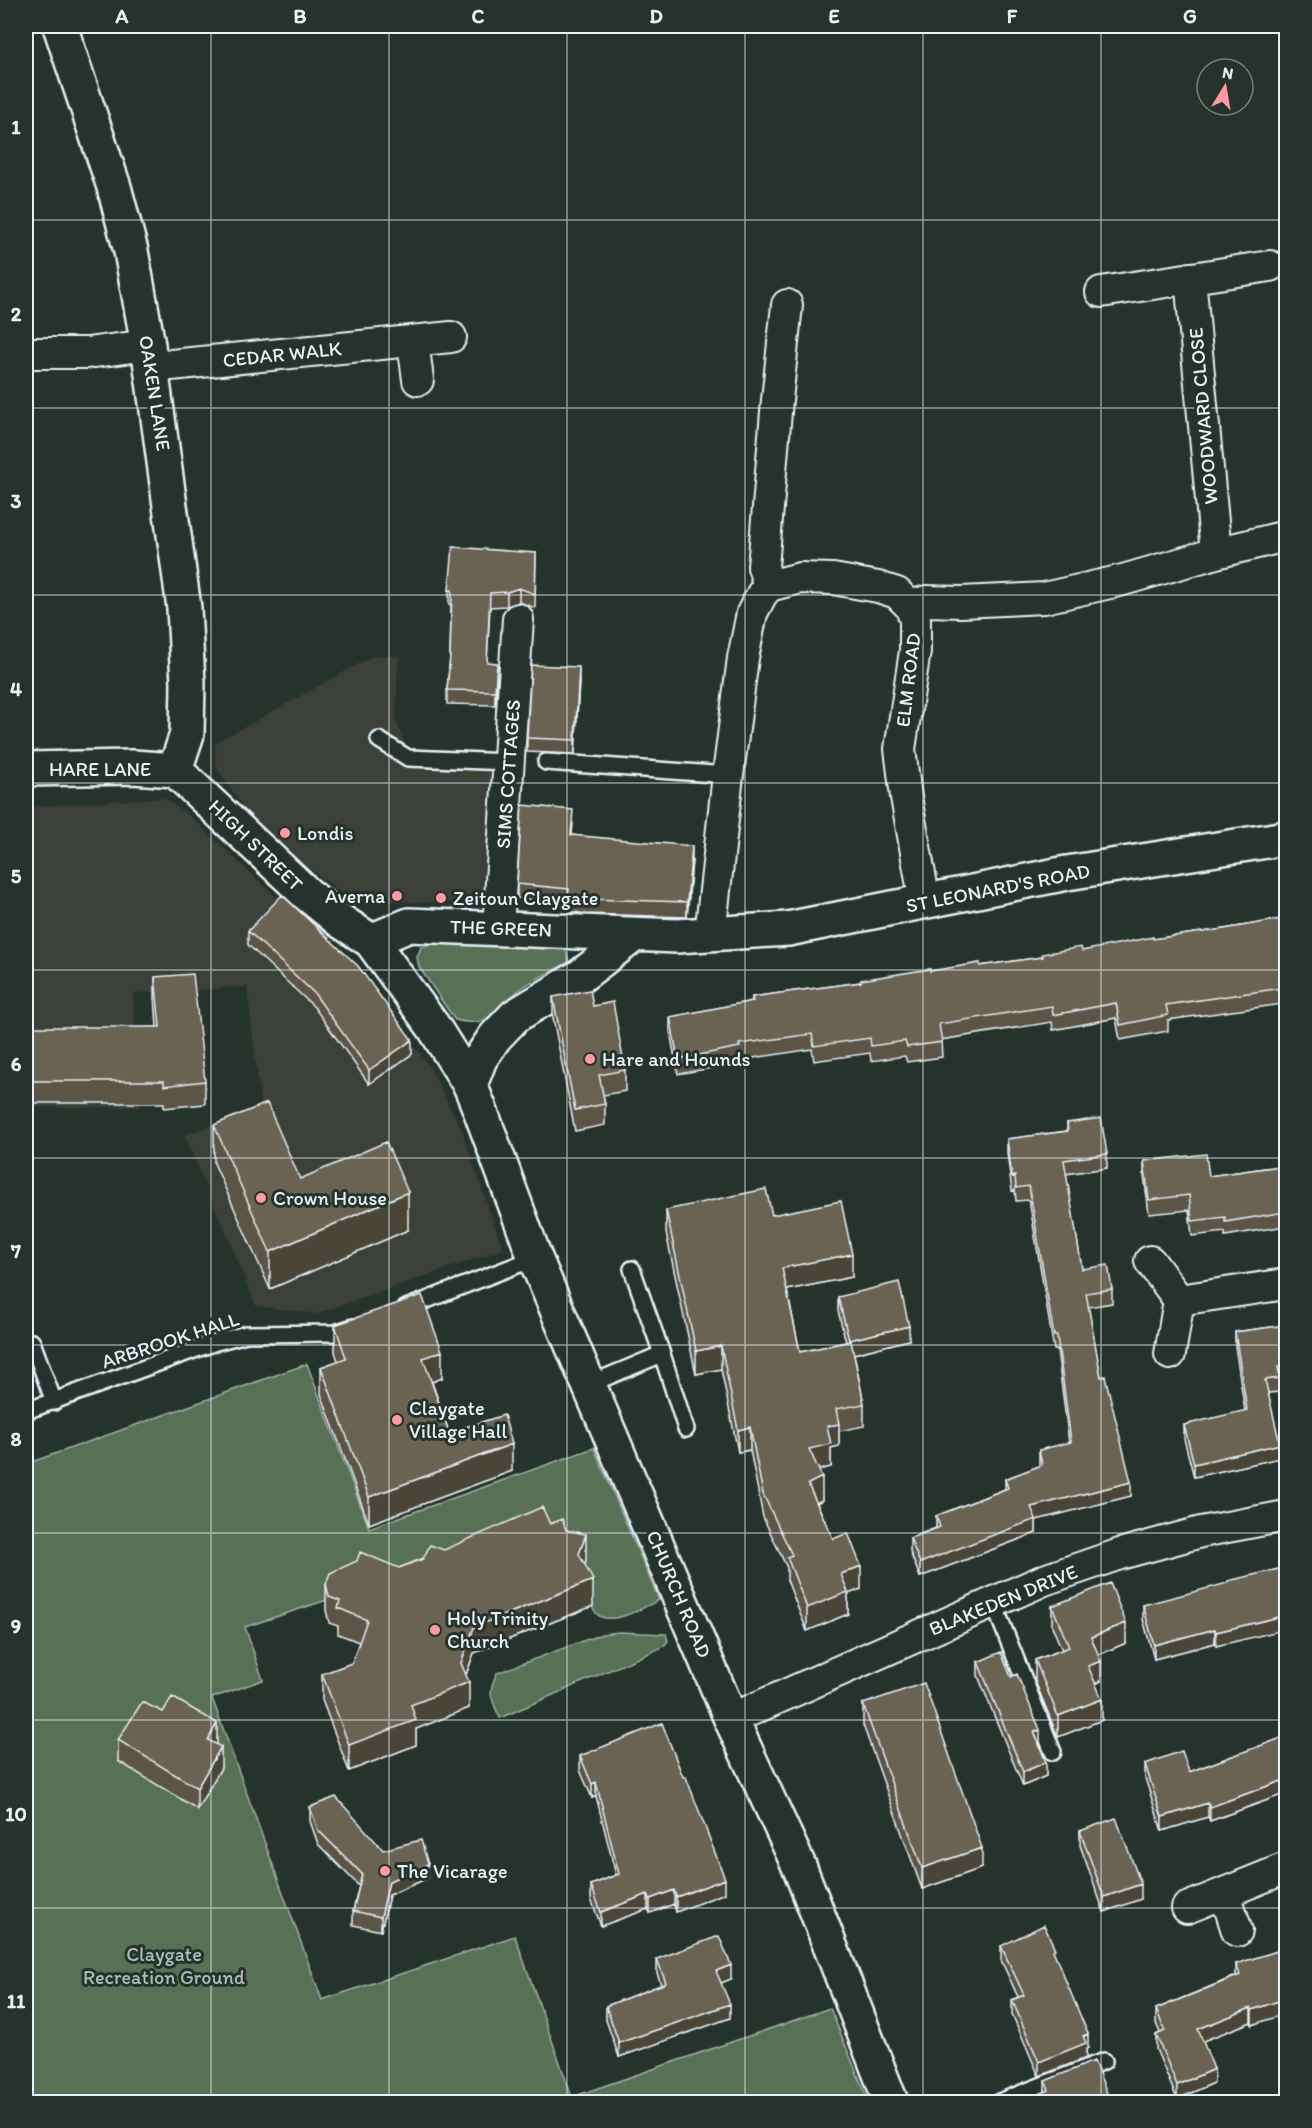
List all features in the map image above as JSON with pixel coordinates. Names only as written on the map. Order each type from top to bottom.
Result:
[{"type":"street","name":"OAKEN LANE","points":[[60,26],[117,198],[131,251],[150,356],[183,608],[188,673],[187,734],[175,770]]},
{"type":"street","points":[[1101,292],[1270,266]]},
{"type":"street","name":"WOODWARD CLOSE","points":[[1190,278],[1216,553]]},
{"type":"street","points":[[710,935],[744,658],[752,613],[769,586],[763,567],[787,305]]},
{"type":"street","name":"CEDAR WALK","points":[[26,353],[150,356],[451,337]]},
{"type":"street","points":[[413,341],[418,380]]},
{"type":"street","points":[[910,606],[927,601],[961,602],[1044,598],[1123,580],[1216,553],[1287,536]]},
{"type":"street","name":"ELM ROAD","points":[[769,586],[800,578],[833,579],[897,593],[910,606],[915,619],[915,651],[900,749],[906,797],[925,902]]},
{"type":"street","name":"SIMS COTTAGES","points":[[498,928],[518,619]]},
{"type":"street","name":"HARE LANE","points":[[26,769],[133,767],[175,770]]},
{"type":"street","name":"HIGH STREET","points":[[175,770],[307,894],[339,920],[371,941],[433,1026],[470,1085]]},
{"type":"street","name":"ST LEONARD'S ROAD","points":[[710,935],[788,928],[1067,873],[1287,837]]},
{"type":"street","name":"THE GREEN","points":[[371,941],[409,926],[710,935]]},
{"type":"street","points":[[470,1085],[480,1059],[495,1037],[515,1016],[578,978],[634,934]]},
{"type":"street","name":"CHURCH ROAD","points":[[470,1085],[535,1258],[731,1719],[798,1866],[891,2103]]},
{"type":"street","points":[[1150,1261],[1179,1300],[1170,1354]]},
{"type":"street","points":[[1179,1300],[1287,1284]]},
{"type":"street","name":"BLAKEDEN DRIVE","points":[[731,1719],[1044,1580],[1120,1554],[1201,1532],[1287,1516]]},
{"type":"street","points":[[1187,1908],[1287,1868]]},
{"type":"street","points":[[1225,1893],[1237,1931]]},
{"type":"lane","points":[[379,740],[408,758],[509,762]]},
{"type":"lane","points":[[546,762],[728,775]]},
{"type":"lane","points":[[391,1314],[535,1258]]},
{"type":"lane","points":[[632,1269],[686,1429]]},
{"type":"lane","name":"ARBROOK HALL","points":[[26,1411],[216,1342],[246,1334],[335,1334],[369,1322]]},
{"type":"lane","points":[[32,1342],[54,1402]]},
{"type":"lane","points":[[590,1384],[662,1354]]},
{"type":"lane","points":[[993,1602],[1053,1752]]},
{"type":"lane","points":[[999,2103],[1104,2061]]},
{"type":"shaded area","points":[[373,656],[398,656],[396,722],[407,749],[506,754],[496,904],[364,901],[349,898],[286,851],[243,807],[216,766],[215,743]]},
{"type":"shaded area","points":[[163,798],[190,816],[357,970],[429,1066],[461,1128],[503,1249],[316,1314],[256,1306],[185,1135],[261,1107],[247,987],[133,993],[140,1107],[26,1107],[26,807]]},
{"type":"green space","points":[[432,943],[565,947],[569,962],[525,986],[492,1016],[477,1022],[467,1022],[455,1020],[419,967],[417,957],[421,947]]},
{"type":"green space","name":"Claygate Recreation Ground","points":[[307,1364],[369,1528],[594,1448],[659,1600],[627,1615],[609,1618],[596,1613],[583,1587],[330,1599],[245,1627],[263,1680],[212,1698],[322,2000],[515,1936],[572,2097],[830,2008],[869,2102],[26,2102],[26,1701],[32,1699],[26,1678],[26,1464]]},
{"type":"green space","points":[[619,1632],[666,1634],[668,1641],[663,1647],[500,1718],[491,1696],[497,1673],[602,1634]]},
{"type":"building","points":[[453,547],[536,553],[535,594],[519,588],[507,592],[490,593],[487,662],[497,663],[495,691],[447,690],[452,590],[449,590]]},
{"type":"building","points":[[531,665],[579,667],[575,740],[527,738]]},
{"type":"building","points":[[522,805],[573,810],[571,835],[692,846],[687,902],[586,899],[568,897],[569,889],[517,884]]},
{"type":"building","points":[[282,895],[358,966],[412,1040],[369,1070],[314,993],[248,931]]},
{"type":"building","points":[[1287,918],[1287,1018],[1282,988],[1166,1005],[1168,1015],[1120,1025],[1116,1003],[1053,1015],[1052,1006],[939,1024],[942,1042],[907,1047],[905,1041],[871,1046],[870,1038],[814,1046],[812,1034],[739,1044],[740,1047],[678,1059],[670,1017],[753,1001],[752,997],[861,982],[861,980],[930,969],[930,971],[980,963],[980,966],[1043,957],[1042,954],[1081,947],[1082,951],[1153,937],[1153,939],[1224,929]]},
{"type":"building","points":[[193,974],[205,1081],[164,1086],[164,1081],[26,1081],[26,1032],[34,1032],[34,1027],[160,1027],[155,977]]},
{"type":"building","name":"Hare and Hounds","points":[[590,990],[593,1006],[613,1002],[625,1070],[599,1075],[605,1104],[575,1110],[553,997]]},
{"type":"building","points":[[267,1103],[300,1179],[386,1142],[408,1192],[270,1252],[214,1125]]},
{"type":"building","points":[[1101,1118],[1107,1154],[1064,1160],[1082,1269],[1108,1265],[1112,1289],[1086,1293],[1101,1377],[1105,1376],[1131,1482],[1031,1507],[1036,1519],[920,1563],[910,1538],[940,1527],[936,1516],[1008,1488],[1005,1479],[1042,1465],[1039,1450],[1071,1442],[1057,1336],[1054,1336],[1029,1186],[1016,1188],[1015,1176],[1012,1177],[1007,1139],[1068,1131],[1067,1123]]},
{"type":"building","points":[[1206,1154],[1209,1176],[1287,1165],[1285,1212],[1225,1222],[1225,1217],[1192,1221],[1189,1195],[1149,1200],[1144,1161]]},
{"type":"building","points":[[766,1189],[772,1215],[841,1201],[852,1254],[782,1268],[800,1352],[851,1341],[864,1404],[836,1409],[839,1424],[827,1426],[831,1444],[809,1449],[822,1477],[808,1484],[833,1539],[848,1533],[861,1566],[841,1574],[848,1592],[807,1608],[787,1557],[792,1555],[763,1494],[750,1427],[738,1430],[721,1346],[696,1351],[666,1210]]},
{"type":"building","points":[[899,1282],[909,1326],[849,1340],[838,1297]]},
{"type":"building","name":"Claygate Village Hall","points":[[422,1295],[442,1351],[423,1358],[449,1432],[504,1415],[512,1444],[369,1497],[321,1367],[346,1358],[335,1325]]},
{"type":"building","points":[[1287,1325],[1287,1366],[1278,1367],[1280,1378],[1265,1380],[1280,1444],[1194,1464],[1184,1425],[1247,1410],[1235,1332]]},
{"type":"building","points":[[542,1507],[550,1524],[562,1519],[566,1530],[586,1534],[579,1554],[593,1580],[474,1627],[461,1663],[469,1682],[411,1705],[416,1720],[349,1745],[322,1674],[352,1663],[367,1620],[338,1608],[340,1601],[329,1597],[326,1584],[330,1573],[357,1561],[360,1552],[399,1568],[423,1559],[430,1545],[444,1550]]},
{"type":"building","points":[[1287,1567],[1287,1615],[1216,1632],[1215,1629],[1154,1645],[1143,1605]]},
{"type":"building","points":[[1110,1583],[1126,1623],[1091,1637],[1101,1661],[1088,1666],[1102,1699],[1058,1716],[1035,1660],[1069,1647],[1052,1606]]},
{"type":"building","points":[[1001,1652],[1011,1677],[1017,1674],[1040,1730],[1034,1732],[1046,1762],[1023,1772],[978,1662]]},
{"type":"building","points":[[924,1683],[982,1848],[922,1868],[863,1704]]},
{"type":"building","points":[[172,1697],[217,1723],[208,1740],[221,1747],[197,1788],[118,1740],[142,1702],[163,1712]]},
{"type":"building","points":[[662,1723],[683,1777],[686,1777],[725,1879],[676,1897],[674,1890],[650,1899],[648,1894],[601,1912],[591,1885],[619,1874],[596,1782],[592,1784],[580,1756]]},
{"type":"building","points":[[1287,1736],[1287,1779],[1210,1807],[1208,1803],[1162,1817],[1145,1764],[1182,1751],[1189,1772]]},
{"type":"building","name":"The Vicarage","points":[[336,1797],[383,1850],[421,1840],[428,1864],[389,1881],[381,1917],[353,1911],[362,1874],[318,1830],[310,1807]]},
{"type":"building","points":[[1116,1818],[1141,1884],[1104,1897],[1080,1831]]},
{"type":"building","points":[[1044,1925],[1088,2034],[1083,2036],[1086,2043],[1039,2062],[1012,2000],[1024,1995],[1001,1946]]},
{"type":"building","points":[[719,1936],[731,1965],[716,1971],[730,2004],[619,2043],[606,2006],[666,1983],[657,1959]]},
{"type":"building","points":[[1287,1948],[1287,1998],[1252,2010],[1251,2008],[1198,2029],[1214,2069],[1177,2085],[1156,2035],[1165,2031],[1156,2009],[1240,1975],[1236,1964]]},
{"type":"building","points":[[1094,2061],[1111,2103],[1031,2103],[1029,2098],[1049,2090],[1045,2081]]},
{"type":"place","name":"Londis","points":[[285,833]]},
{"type":"place","name":"Averna","points":[[397,896]]},
{"type":"place","name":"Zeitoun Claygate","points":[[441,898]]},
{"type":"place","name":"Hare and Hounds","points":[[590,1059]]},
{"type":"place","name":"Crown House","points":[[261,1198]]},
{"type":"place","name":"Claygate Village Hall","points":[[397,1420]]},
{"type":"place","name":"Holy Trinity Church","points":[[435,1630]]},
{"type":"place","name":"The Vicarage","points":[[385,1871]]}]
